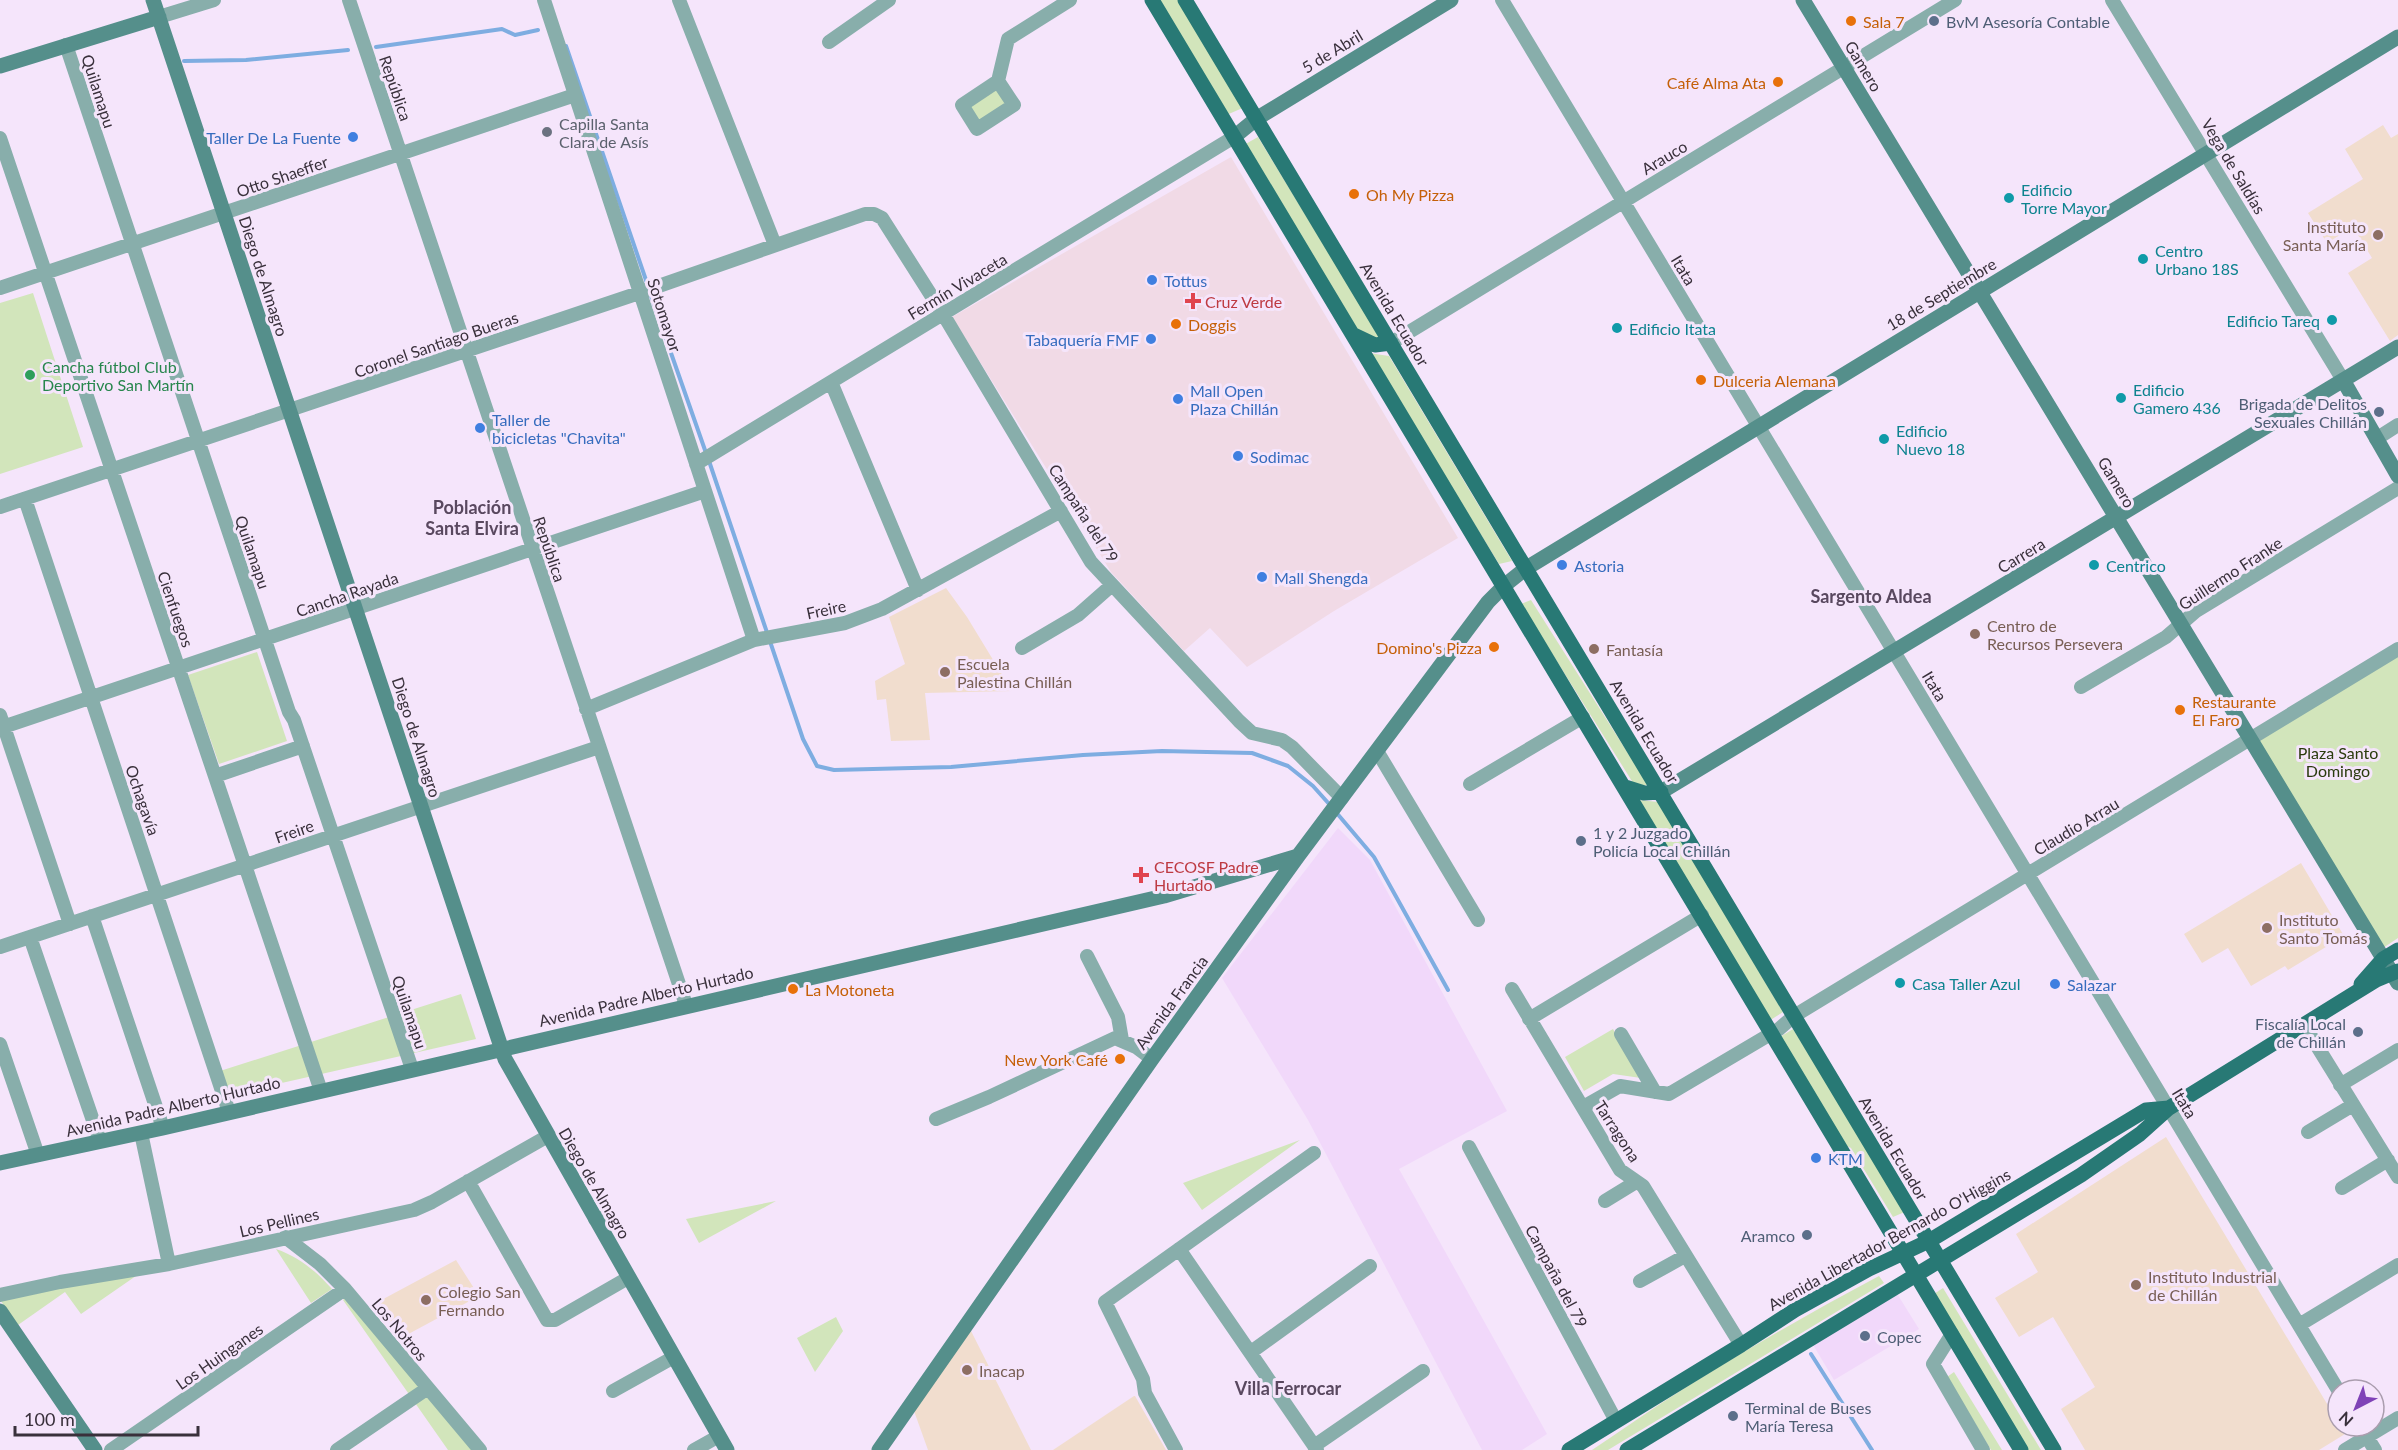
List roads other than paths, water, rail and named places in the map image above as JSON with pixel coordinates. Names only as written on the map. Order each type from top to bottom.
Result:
[{"type":"main road","points":[[1152,0],[1702,915],[2020,1450]]},
{"type":"main road","name":"Avenida Ecuador","points":[[1185,0],[2054,1450]]},
{"type":"main road","points":[[1352,333],[1375,345],[1391,343]]},
{"type":"main road","points":[[1625,787],[1644,793],[1661,792]]},
{"type":"main road","name":"Avenida Libertador Bernardo O'Higgins","points":[[2351,996],[2383,959],[2398,950]]},
{"type":"main road","name":"Avenida Libertador Bernardo O'Higgins","points":[[1627,1450],[2089,1170],[2140,1134],[2169,1108],[2376,980],[2396,976]]},
{"type":"main road","name":"Avenida Libertador Bernardo O'Higgins","points":[[1569,1450],[1849,1279],[1929,1241],[2146,1110],[2169,1108]]},
{"type":"street","name":"Diego de Almagro","points":[[153,0],[509,1068],[548,1136],[602,1218],[628,1278],[727,1450]]},
{"type":"street","points":[[0,66],[214,0]]},
{"type":"street","name":"República","points":[[349,0],[686,1005]]},
{"type":"street","name":"Sotomayor","points":[[544,0],[575,95],[648,290],[705,459],[705,491],[766,638]]},
{"type":"street","points":[[679,0],[775,245]]},
{"type":"street","points":[[829,42],[869,6],[889,0]]},
{"type":"street","points":[[998,81],[1008,39],[1070,0]]},
{"type":"street","name":"5 de Abril","points":[[1234,137],[1256,119],[1451,0]]},
{"type":"street","name":"Itata","points":[[1502,0],[2331,1378]]},
{"type":"street","name":"Gamero","points":[[1803,0],[2118,517],[2383,959],[2396,976]]},
{"type":"street","name":"Arauco","points":[[1391,343],[1955,0]]},
{"type":"street","name":"Vega de Saldías","points":[[2112,0],[2343,380],[2398,476]]},
{"type":"street","name":"18 de Septiembre","points":[[1504,585],[1525,569],[2398,37]]},
{"type":"street","name":"Quilamapu","points":[[66,45],[412,1069]]},
{"type":"street","name":"Otto Shaeffer","points":[[0,288],[575,95]]},
{"type":"street","name":"Fermín Vivaceta","points":[[705,459],[1234,137]]},
{"type":"street","name":"Cienfuegos","points":[[0,138],[321,1091]]},
{"type":"street","name":"Coronel Santiago Bueras","points":[[0,507],[648,290],[865,214],[874,214],[882,218]]},
{"type":"street","name":"Campaña del 79","points":[[882,218],[943,314],[1091,562],[1252,733],[1282,740],[1292,747],[1336,805]]},
{"type":"street","name":"Carrera","points":[[1661,792],[2398,347]]},
{"type":"street","points":[[831,382],[918,590]]},
{"type":"street","points":[[2376,438],[2398,425]]},
{"type":"street","name":"Guillermo Franke","points":[[2081,687],[2166,637],[2196,611],[2398,488]]},
{"type":"street","name":"Cancha Rayada","points":[[1,723],[91,697],[705,491]]},
{"type":"street","name":"Ochagavía","points":[[25,499],[229,1112]]},
{"type":"street","name":"Freire","points":[[586,709],[766,638],[827,627],[862,617],[918,590],[1061,511]]},
{"type":"street","points":[[1022,648],[1078,615],[1112,585]]},
{"type":"street","name":"Avenida Francia","points":[[879,1450],[1152,1059],[1298,856],[1488,602],[1504,585]]},
{"type":"street","name":"Claudio Arrau","points":[[1655,1092],[1670,1094],[1772,1033],[1794,1016],[2398,649]]},
{"type":"street","points":[[1470,784],[1583,717]]},
{"type":"street","points":[[1,723],[70,924]]},
{"type":"street","points":[[215,776],[303,746]]},
{"type":"street","name":"Freire","points":[[0,947],[599,747]]},
{"type":"street","points":[[1377,751],[1478,920]]},
{"type":"street","name":"Avenida Padre Alberto Hurtado","points":[[0,1163],[163,1128],[1164,896],[1298,856]]},
{"type":"street","points":[[1529,1019],[1702,915]]},
{"type":"street","points":[[92,916],[163,1128]]},
{"type":"street","points":[[30,937],[100,1141]]},
{"type":"street","points":[[1087,956],[1118,1017],[1122,1040]]},
{"type":"street","name":"Tarragona","points":[[1512,989],[1620,1170],[1642,1186],[1742,1345]]},
{"type":"street","points":[[2304,1025],[2398,1177]]},
{"type":"street","points":[[1621,1034],[1655,1092]]},
{"type":"street","points":[[936,1119],[989,1097],[1115,1038],[1152,1059]]},
{"type":"street","points":[[0,1044],[38,1155]]},
{"type":"street","points":[[2340,1085],[2398,1050]]},
{"type":"street","points":[[1583,1107],[1620,1086],[1655,1092]]},
{"type":"street","points":[[2308,1132],[2353,1105]]},
{"type":"street","points":[[141,1133],[169,1264]]},
{"type":"street","name":"Los Pellines","points":[[0,1295],[60,1282],[169,1264],[414,1210],[548,1136]]},
{"type":"street","name":"Campaña del 79","points":[[1469,1147],[1616,1421]]},
{"type":"street","points":[[1176,1450],[1145,1393],[1143,1379],[1105,1302],[1314,1152]]},
{"type":"street","points":[[2342,1188],[2388,1160]]},
{"type":"street","points":[[468,1181],[549,1321],[555,1320],[628,1278]]},
{"type":"street","points":[[1605,1201],[1636,1182]]},
{"type":"street","name":"Los Notros","points":[[285,1237],[320,1264],[345,1289],[480,1450]]},
{"type":"street","points":[[1179,1249],[1316,1448],[1423,1371]]},
{"type":"street","points":[[1640,1281],[1685,1256]]},
{"type":"street","points":[[2299,1325],[2398,1264]]},
{"type":"street","points":[[1251,1352],[1370,1266]]},
{"type":"street","name":"Los Huinganes","points":[[111,1450],[345,1289]]},
{"type":"street","points":[[0,1311],[95,1450]]},
{"type":"street","points":[[1952,1334],[1933,1364],[1983,1450]]},
{"type":"street","points":[[613,1392],[674,1357]]},
{"type":"street","points":[[337,1450],[428,1388]]},
{"type":"street","points":[[694,1450],[719,1436]]},
{"type":"street","points":[[2345,1450],[2357,1438]]},
{"type":"waterway","points":[[376,47],[502,29],[515,35],[538,30]]},
{"type":"waterway","points":[[566,46],[648,286]]},
{"type":"waterway","points":[[184,61],[246,60],[348,50]]},
{"type":"waterway","points":[[650,293],[706,453]]},
{"type":"waterway","points":[[709,461],[803,739],[817,766],[834,770],[951,767],[1083,755],[1162,751],[1252,753],[1288,766],[1313,786],[1330,805]]},
{"type":"waterway","points":[[1335,811],[1374,857],[1448,990]]},
{"type":"waterway","points":[[1811,1354],[1872,1450]]},
{"type":"place","name":"Sala 7","points":[[1851,21]]},
{"type":"place","name":"BvM Asesoría Contable","points":[[1934,21]]},
{"type":"place","name":"Café Alma Ata","points":[[1778,82]]},
{"type":"place","name":"Capilla Santa Clara de Asís","points":[[547,132]]},
{"type":"place","name":"Taller De La Fuente","points":[[353,137]]},
{"type":"place","name":"Oh My Pizza","points":[[1354,194]]},
{"type":"place","name":"Edificio Torre Mayor","points":[[2009,198]]},
{"type":"place","name":"Instituto Santa María","points":[[2378,235]]},
{"type":"place","name":"Centro Urbano 18S","points":[[2143,259]]},
{"type":"place","name":"Tottus","points":[[1152,280]]},
{"type":"place","name":"Cruz Verde","points":[[1193,301]]},
{"type":"place","name":"Edificio Tareq","points":[[2332,320]]},
{"type":"place","name":"Doggis","points":[[1176,324]]},
{"type":"place","name":"Edificio Itata","points":[[1617,328]]},
{"type":"place","name":"Tabaquería FMF","points":[[1151,339]]},
{"type":"place","name":"Cancha fútbol Club Deportivo San Martín","points":[[30,375]]},
{"type":"place","name":"Dulceria Alemana","points":[[1701,380]]},
{"type":"place","name":"Edificio Gamero 436","points":[[2121,398]]},
{"type":"place","name":"Mall Open Plaza Chillán","points":[[1178,399]]},
{"type":"place","name":"Brigada de Delitos Sexuales Chillán","points":[[2379,412]]},
{"type":"place","name":"Taller de bicicletas \"Chavita\"","points":[[480,428]]},
{"type":"place","name":"Edificio Nuevo 18","points":[[1884,439]]},
{"type":"place","name":"Sodimac","points":[[1238,456]]},
{"type":"place","name":"Astoria","points":[[1562,565]]},
{"type":"place","name":"Centrico","points":[[2094,565]]},
{"type":"place","name":"Mall Shengda","points":[[1262,577]]},
{"type":"place","name":"Centro de Recursos Persevera","points":[[1975,634]]},
{"type":"place","name":"Domino's Pizza","points":[[1494,647]]},
{"type":"place","name":"Fantasía","points":[[1594,649]]},
{"type":"place","name":"Escuela Palestina Chillán","points":[[945,672]]},
{"type":"place","name":"Restaurante El Faro","points":[[2180,710]]},
{"type":"place","name":"1 y 2 Juzgado Policía Local Chillán","points":[[1581,841]]},
{"type":"place","name":"CECOSF Padre Hurtado","points":[[1141,875]]},
{"type":"place","name":"Instituto Santo Tomás","points":[[2267,928]]},
{"type":"place","name":"Casa Taller Azul","points":[[1900,983]]},
{"type":"place","name":"Salazar","points":[[2055,984]]},
{"type":"place","name":"La Motoneta","points":[[793,989]]},
{"type":"place","name":"Fiscalía Local de Chillán","points":[[2358,1032]]},
{"type":"place","name":"New York Café","points":[[1120,1059]]},
{"type":"place","name":"KTM","points":[[1816,1158]]},
{"type":"place","name":"Aramco","points":[[1807,1235]]},
{"type":"place","name":"Instituto Industrial de Chillán","points":[[2136,1285]]},
{"type":"place","name":"Colegio San Fernando","points":[[426,1300]]},
{"type":"place","name":"Copec","points":[[1865,1336]]},
{"type":"place","name":"Inacap","points":[[967,1370]]},
{"type":"place","name":"Terminal de Buses María Teresa","points":[[1733,1416]]},
{"type":"district","name":"Población Santa Elvira","points":[[472,517]]},
{"type":"district","name":"Sargento Aldea","points":[[1871,596]]},
{"type":"district","name":"Villa Ferrocar","points":[[1288,1388]]},
{"type":"park label","name":"Plaza Santo Domingo","points":[[2338,761]]}]
